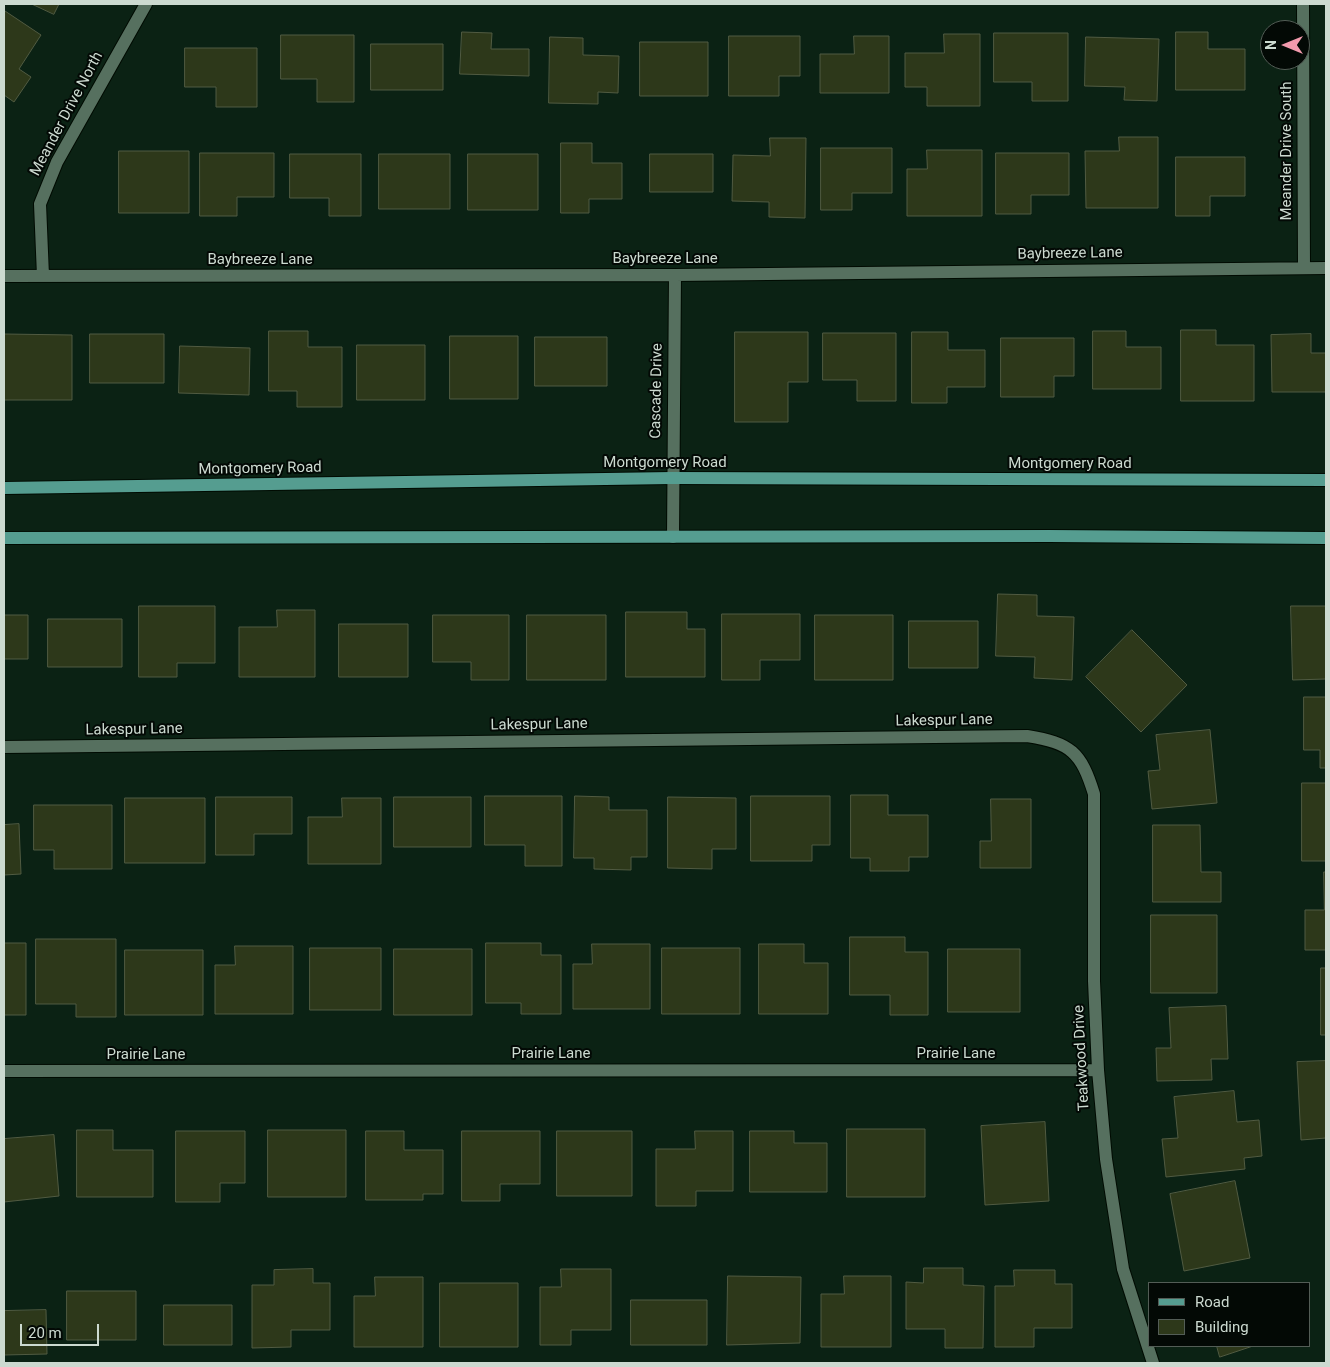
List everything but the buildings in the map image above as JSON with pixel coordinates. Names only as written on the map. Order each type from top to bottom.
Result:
[{"type":"main road","name":"Montgomery Road","points":[[4,488],[672,478],[1326,480]]},
{"type":"main road","points":[[4,538],[1326,538]]},
{"type":"street","name":"Meander Drive North","points":[[43,276],[40,204],[57,162],[146,4]]},
{"type":"street","name":"Meander Drive South","points":[[1303,4],[1304,268]]},
{"type":"street","name":"Baybreeze Lane","points":[[4,276],[675,275],[1326,268]]},
{"type":"street","name":"Cascade Drive","points":[[673,537],[675,275]]},
{"type":"street","name":"Lakespur Lane","points":[[4,747],[1027,736],[1054,740],[1072,751]]},
{"type":"street","name":"Teakwood Drive","points":[[1072,751],[1086,767],[1094,794],[1094,982],[1098,1070],[1106,1160],[1123,1269],[1153,1363]]},
{"type":"street","name":"Prairie Lane","points":[[4,1071],[1098,1070]]}]
